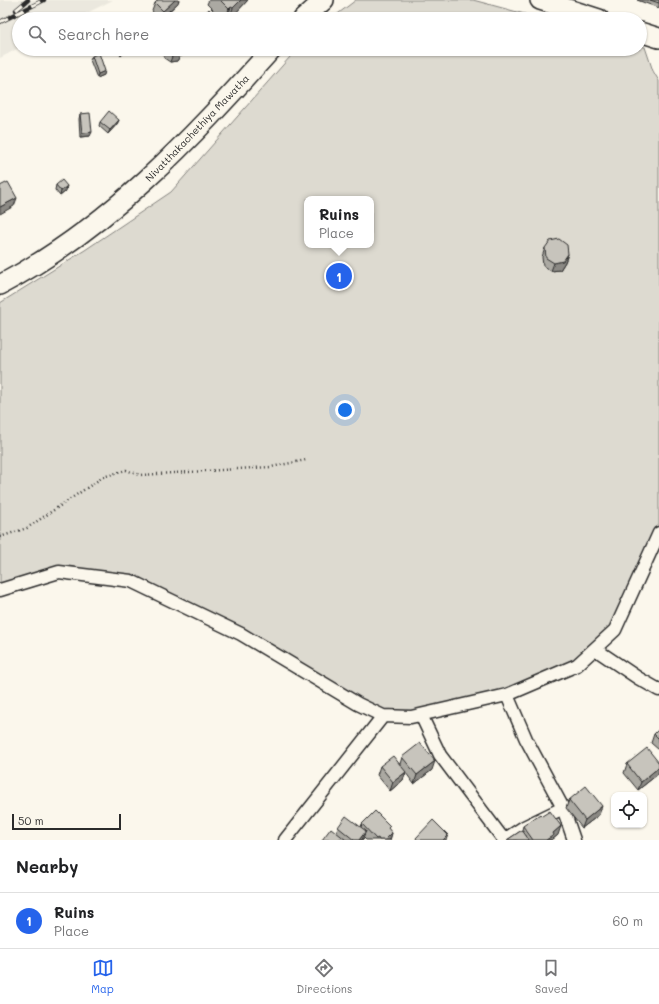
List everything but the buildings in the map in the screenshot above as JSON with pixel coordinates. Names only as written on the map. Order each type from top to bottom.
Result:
[{"type":"highway","points":[[311,12],[324,0]]},
{"type":"highway","points":[[540,0],[577,12]]},
{"type":"highway","points":[[647,34],[659,38]]},
{"type":"highway","name":"Nivatthakachethiya Mawatha","points":[[0,285],[48,257],[83,234],[121,204],[165,164],[265,56]]},
{"type":"street","points":[[0,590],[59,572],[131,581],[241,634],[358,704],[383,716],[411,717],[507,695],[577,665],[615,630],[659,533]]},
{"type":"street","points":[[595,649],[638,678],[659,690]]},
{"type":"street","points":[[507,695],[526,739],[563,808],[574,840]]},
{"type":"street","points":[[421,715],[440,755],[504,840],[524,827],[563,808]]},
{"type":"street","points":[[285,840],[383,716]]},
{"type":"path","points":[[0,538],[27,528],[103,477],[126,470],[140,475],[271,467],[306,460]]},
{"type":"shaded area","points":[[0,0],[113,0],[89,12],[12,12],[12,52],[0,58]]},
{"type":"shaded area","points":[[356,0],[473,0],[517,12],[340,12]]},
{"type":"shaded area","points":[[647,53],[653,71],[659,81],[659,533],[615,630],[577,665],[507,695],[383,716],[131,581],[59,572],[0,590],[0,303],[85,250],[171,192],[291,56],[647,56]]},
{"type":"railway","points":[[16,10],[28,0]]},
{"type":"railway","points":[[20,12],[44,0]]},
{"type":"railway","points":[[0,22],[12,16]]},
{"type":"place","name":"Ruins","points":[[339,276]]}]
